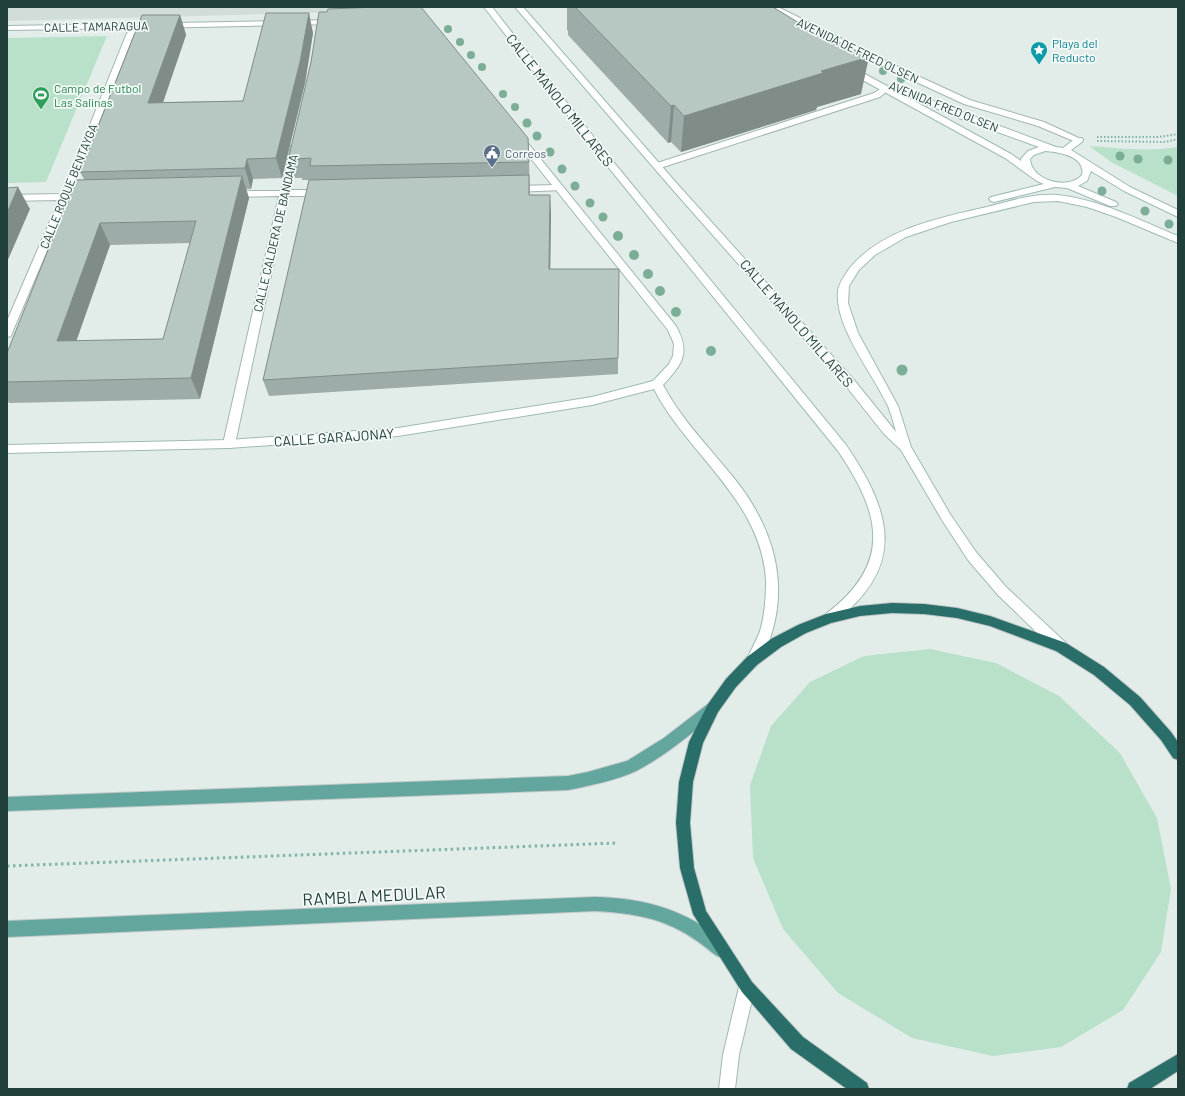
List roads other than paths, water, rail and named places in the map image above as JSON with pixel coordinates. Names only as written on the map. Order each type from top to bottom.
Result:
[{"type":"highway","points":[[859,1089],[797,1043],[747,987],[700,914],[687,868],[683,823],[688,775],[696,742],[713,708],[731,683],[752,661],[776,643],[802,629],[830,618],[866,610],[892,608],[924,608],[958,613],[990,621],[1061,647],[1099,671],[1135,702],[1166,736],[1178,754]]},
{"type":"highway","points":[[1135,1089],[1178,1062]]},
{"type":"main road","points":[[7,804],[568,783],[588,780],[631,766],[669,742],[713,708]]},
{"type":"main road","name":"RAMBLA MEDULAR","points":[[7,929],[595,904],[623,905],[652,910],[679,920],[707,937],[728,957]]},
{"type":"street","name":"CALLE MANOLO MILLARES","points":[[488,7],[608,160],[858,469],[869,491],[876,512],[880,532],[878,552],[874,568],[863,587],[854,598],[830,618]]},
{"type":"street","name":"CALLE MANOLO MILLARES","points":[[519,7],[657,166],[850,383],[888,431],[905,447],[946,517],[972,556],[1002,591],[1061,647]]},
{"type":"street","name":"AVENIDA DE FRED OLSEN","points":[[772,7],[891,67],[967,102],[1041,124],[1079,140],[1065,151]]},
{"type":"street","name":"CALLE TAMARAGUA","points":[[7,28],[146,25],[320,26],[343,22]]},
{"type":"street","name":"CALLE ROQUE BENTAYGA","points":[[7,332],[131,33],[146,25]]},
{"type":"street","name":"AVENIDA FRED OLSEN","points":[[1027,170],[1008,156],[841,64],[923,101],[1054,149]]},
{"type":"street","points":[[657,166],[871,97],[885,89]]},
{"type":"street","points":[[514,132],[672,329],[679,344],[678,355],[672,367],[657,384],[675,416],[740,495],[755,518],[766,542],[773,582],[772,601],[766,632],[752,661]]},
{"type":"street","name":"CALLE CALDERA DE BANDAMA","points":[[229,444],[298,135]]},
{"type":"street","points":[[1178,214],[1127,188],[1065,151],[1044,148],[1030,153],[1026,158],[1025,163],[1027,170],[1033,176],[1042,181],[1070,186],[1120,207],[1178,239]]},
{"type":"street","points":[[1070,186],[1080,182],[1087,176],[1088,169],[1083,162]]},
{"type":"street","points":[[958,216],[987,201],[1053,184]]},
{"type":"street","points":[[504,189],[559,188]]},
{"type":"street","points":[[221,195],[331,193]]},
{"type":"street","points":[[7,198],[96,196]]},
{"type":"street","points":[[905,447],[900,424],[892,405],[844,310],[842,290],[854,270],[875,249],[903,235],[958,216],[1027,199],[1057,198],[1102,207],[1178,239]]},
{"type":"street","name":"CALLE GARAJONAY","points":[[7,449],[229,444],[398,432],[592,401],[657,384]]},
{"type":"street","points":[[727,1089],[731,1055],[747,987]]},
{"type":"place","name":"Playa del Reducto","points":[[1039,65]]},
{"type":"place","name":"Campo de Futbol Las Salinas","points":[[41,110]]},
{"type":"place","name":"Correos","points":[[492,168]]}]
